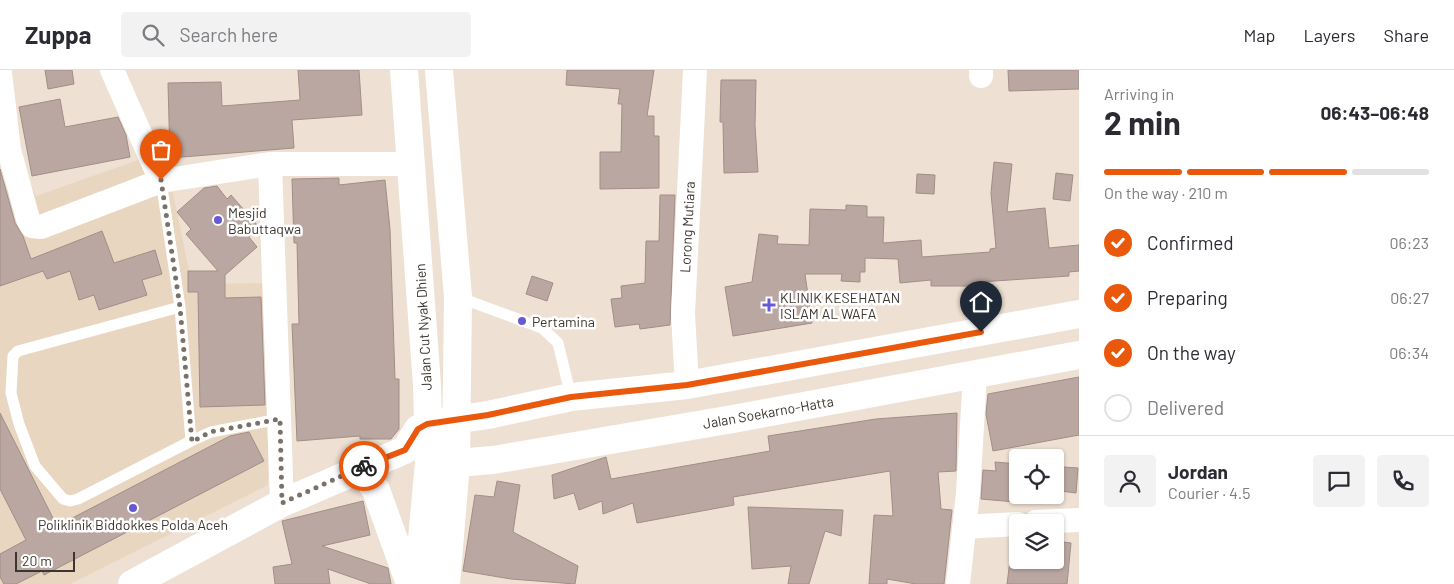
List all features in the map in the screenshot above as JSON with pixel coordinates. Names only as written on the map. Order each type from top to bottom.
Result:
[{"type":"main road","name":"Jalan Cut Nyak Dhien","points":[[404,70],[427,386],[427,424],[442,462],[446,584]]},
{"type":"main road","name":"Jalan Cut Nyak Dhien","points":[[418,584],[442,462],[456,420],[458,296],[439,70]]},
{"type":"main road","points":[[132,584],[282,503],[405,450],[418,429],[427,424],[571,397],[687,385],[1079,314]]},
{"type":"main road","name":"Jalan Soekarno-Hatta","points":[[442,462],[493,460],[733,419],[1079,355]]},
{"type":"main road","points":[[405,450],[422,461],[442,462]]},
{"type":"main road","points":[[360,468],[376,490],[410,584]]},
{"type":"street","points":[[112,70],[161,180]]},
{"type":"street","name":"Lorong Mutiara","points":[[687,385],[683,314],[694,70]]},
{"type":"street","points":[[0,73],[9,150],[28,219],[32,226],[41,227],[161,180],[270,164],[412,164]]},
{"type":"street","points":[[270,164],[282,503]]},
{"type":"street","points":[[958,584],[975,375]]},
{"type":"street","points":[[1064,521],[1079,520]]},
{"type":"street","points":[[964,527],[1009,524]]},
{"type":"lane","points":[[161,180],[180,307],[192,442]]},
{"type":"lane","points":[[458,296],[542,328],[558,344],[571,397]]},
{"type":"lane","points":[[180,307],[18,352],[13,356],[11,393],[19,424],[35,466],[63,500],[70,501],[78,498],[210,432],[280,419]]},
{"type":"shaded area","points":[[164,151],[192,284],[270,283],[268,485],[70,584],[0,584],[0,185],[27,177],[36,196]]},
{"type":"building","points":[[45,70],[72,70],[74,84],[48,89]]},
{"type":"building","points":[[298,70],[359,70],[362,115],[292,120],[294,148],[170,158],[168,83],[221,82],[222,106],[300,100]]},
{"type":"building","points":[[567,70],[654,70],[647,116],[654,116],[654,136],[659,136],[659,188],[600,189],[600,152],[621,152],[622,104],[618,104],[620,89],[566,85]]},
{"type":"building","points":[[1008,70],[1079,70],[1079,89],[1009,91]]},
{"type":"building","points":[[721,80],[756,80],[755,125],[758,172],[724,173],[723,122],[720,122]]},
{"type":"building","points":[[60,99],[65,127],[118,117],[126,135],[130,157],[32,176],[19,107]]},
{"type":"building","points":[[994,162],[1012,164],[1007,212],[1045,208],[1049,248],[1079,245],[1079,271],[1069,272],[1069,276],[980,282],[980,286],[931,286],[931,280],[900,283],[898,259],[865,258],[865,272],[860,272],[860,282],[841,281],[842,274],[805,274],[812,323],[733,336],[725,287],[752,282],[759,234],[778,236],[777,244],[809,245],[810,209],[846,210],[846,205],[867,206],[867,217],[884,217],[883,243],[921,240],[922,257],[990,252],[990,249],[996,248],[991,193]]},
{"type":"building","points":[[0,169],[15,223],[23,236],[31,259],[102,231],[114,263],[155,250],[162,274],[142,280],[147,295],[99,310],[94,295],[79,300],[70,271],[47,279],[43,271],[0,286]]},
{"type":"building","points":[[1056,173],[1073,175],[1070,201],[1053,199]]},
{"type":"building","points":[[917,174],[935,175],[934,194],[916,193]]},
{"type":"building","points":[[339,178],[339,185],[385,180],[390,229],[395,379],[399,379],[399,429],[391,439],[360,439],[360,436],[297,441],[292,324],[299,324],[297,243],[294,243],[292,179]]},
{"type":"building","points":[[217,186],[227,199],[231,195],[258,226],[249,237],[257,247],[225,275],[225,298],[261,297],[265,405],[200,407],[198,292],[188,292],[188,271],[218,271],[186,234],[191,229],[177,212],[204,188]]},
{"type":"building","points":[[660,195],[675,195],[670,325],[640,329],[639,324],[615,327],[611,299],[622,298],[621,286],[645,283],[646,241],[659,241]]},
{"type":"building","points":[[532,276],[553,283],[547,301],[526,294]]},
{"type":"building","points":[[1079,377],[1079,435],[993,451],[986,414],[988,394]]},
{"type":"building","name":"Poliklinik Biddokkes Polda Aceh","points":[[0,413],[57,526],[230,436],[249,432],[264,461],[44,575],[42,571],[16,584],[4,584],[0,577],[0,554],[26,540],[0,489]]},
{"type":"building","points":[[957,413],[956,471],[938,472],[941,509],[952,510],[944,584],[916,584],[887,579],[887,584],[869,584],[874,515],[893,516],[890,471],[733,497],[734,505],[637,523],[633,503],[603,514],[602,501],[579,510],[574,493],[554,499],[552,475],[606,457],[611,479],[770,451],[768,436],[876,419]]},
{"type":"building","points":[[995,462],[1009,463],[1009,501],[981,499],[983,470],[996,471]]},
{"type":"building","points":[[1064,467],[1078,468],[1076,493],[1064,491]]},
{"type":"building","points":[[497,481],[520,485],[513,532],[578,566],[575,584],[511,579],[463,571],[475,495],[494,497]]},
{"type":"building","points":[[363,501],[370,535],[322,546],[388,568],[391,584],[371,584],[328,569],[330,584],[275,584],[273,567],[292,564],[282,521]]},
{"type":"building","points":[[748,507],[843,510],[841,536],[825,531],[809,584],[788,584],[791,566],[752,569]]},
{"type":"building","points":[[1064,542],[1071,543],[1067,584],[1007,584],[1009,568],[1064,569]]},
{"type":"way so far","points":[[161,180],[180,307],[192,442],[210,432],[280,419],[282,503],[364,466]]},
{"type":"place","name":"Mesjid Babuttaqwa","points":[[218,220]]},
{"type":"place","name":"KLINIK KESEHATAN ISLAM AL WAFA","points":[[769,305]]},
{"type":"place","name":"Pertamina","points":[[522,321]]},
{"type":"place","name":"Poliklinik Biddokkes Polda Aceh","points":[[133,508]]},
{"type":"route","points":[[364,466],[405,450],[418,429],[427,424],[488,415],[571,397],[687,385],[981,332]]}]
